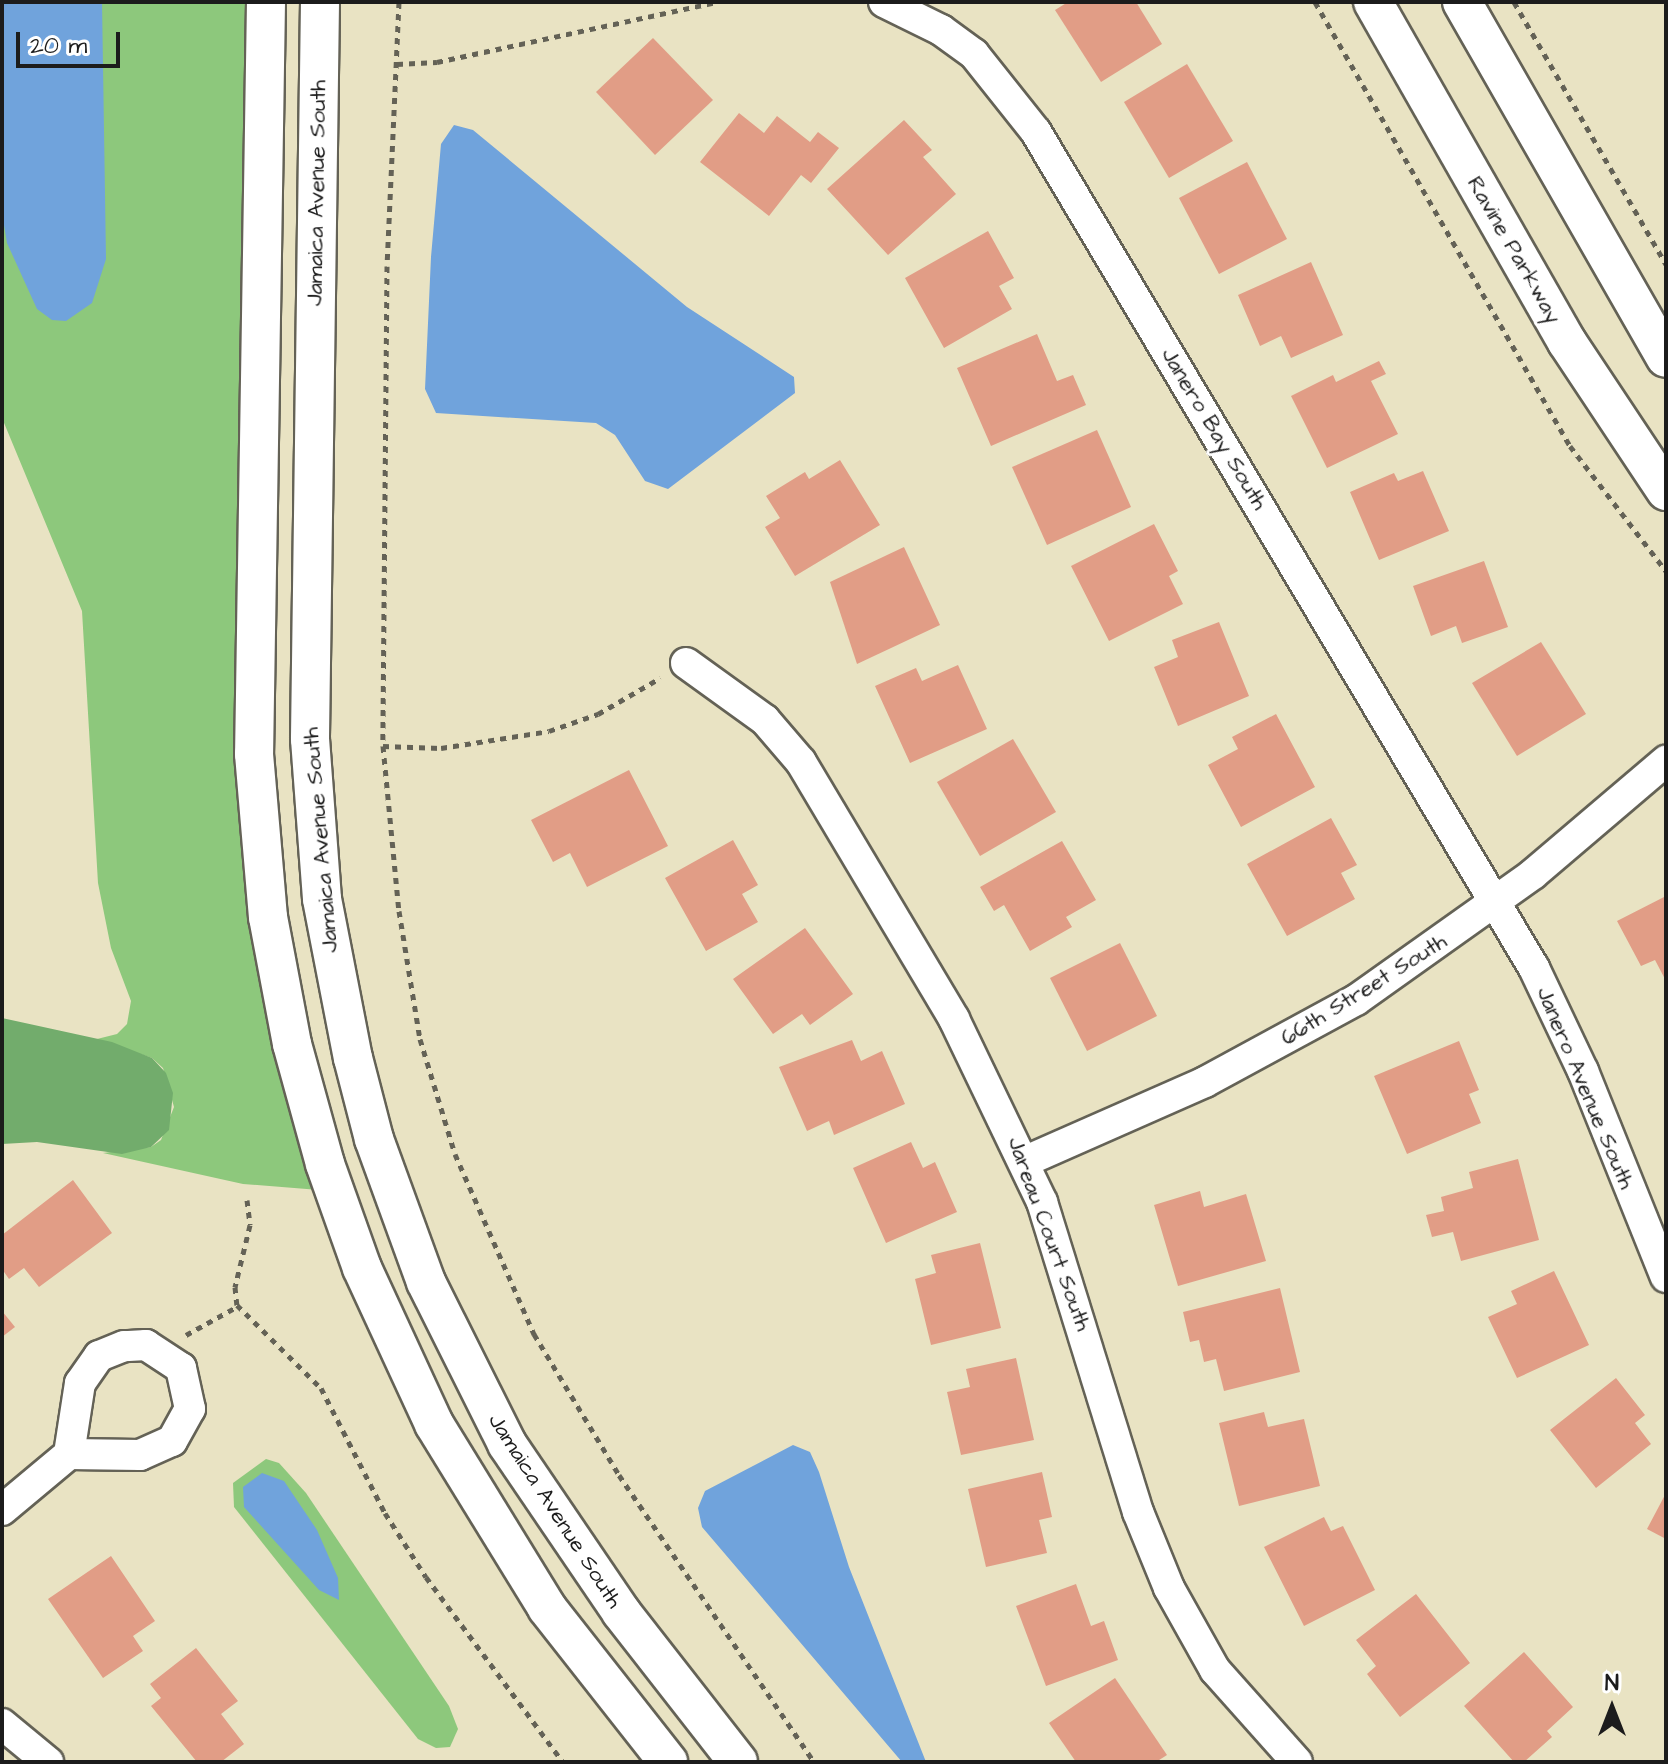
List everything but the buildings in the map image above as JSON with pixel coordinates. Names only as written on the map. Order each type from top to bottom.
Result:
[{"type":"street","points":[[266,2],[254,754],[268,917],[292,1044],[325,1164],[362,1268],[439,1435],[547,1608],[668,1762]]},
{"type":"street","name":"Jamaica Avenue South","points":[[320,2],[310,739],[322,899],[350,1044],[374,1139],[426,1282],[507,1444],[621,1612],[738,1762]]},
{"type":"street","name":"Janero Bay South","points":[[884,2],[959,42],[1018,106],[1496,902]]},
{"type":"street","name":"Ravine Parkway","points":[[1373,2],[1567,342],[1666,491]]},
{"type":"street","points":[[1462,2],[1666,358]]},
{"type":"street","name":"Jareau Court South","points":[[686,663],[765,720],[801,762],[954,1019],[1026,1161],[1163,1576],[1215,1670],[1297,1762]]},
{"type":"street","name":"66th Street South","points":[[1026,1161],[1265,1051],[1356,1000],[1496,902],[1666,761]]},
{"type":"street","name":"Janero Avenue South","points":[[1496,902],[1583,1071],[1666,1277]]},
{"type":"street","points":[[2,1510],[69,1454],[140,1455],[176,1436],[188,1416],[189,1389],[181,1368],[159,1350],[124,1346],[90,1366],[76,1398],[69,1454]]},
{"type":"street","points":[[2,1724],[48,1762]]},
{"type":"path","points":[[399,2],[387,266],[383,746],[397,895],[420,1039],[481,1219],[568,1396],[814,1762]]},
{"type":"path","points":[[397,64],[437,62],[718,2]]},
{"type":"path","points":[[1315,2],[1570,446],[1666,571]]},
{"type":"path","points":[[1514,2],[1666,264]]},
{"type":"path","points":[[383,746],[441,748],[549,731],[598,714],[686,663]]},
{"type":"path","points":[[247,1200],[250,1225],[235,1287],[238,1306],[321,1388],[385,1513],[426,1577],[563,1762]]},
{"type":"path","points":[[159,1350],[238,1306]]},
{"type":"green space","points":[[2,2],[250,2],[242,538],[319,1190],[243,1184],[103,1153],[151,1147],[161,1140],[174,1107],[163,1068],[152,1058],[97,1039],[117,1034],[127,1024],[131,1001],[111,948],[98,883],[82,611],[2,418]]},
{"type":"green space","points":[[2,1018],[112,1042],[152,1058],[166,1073],[173,1093],[169,1130],[151,1147],[122,1154],[37,1142],[2,1144]]},
{"type":"green space","points":[[266,1459],[279,1463],[306,1493],[449,1706],[458,1729],[450,1747],[436,1748],[418,1739],[234,1507],[233,1483]]},
{"type":"water","points":[[2,2],[102,2],[106,259],[92,303],[66,321],[52,320],[37,309],[7,243],[2,213]]},
{"type":"water","points":[[454,125],[473,130],[687,307],[794,377],[795,393],[668,489],[645,481],[615,435],[596,423],[436,413],[425,389],[431,257],[441,144]]},
{"type":"water","points":[[793,1445],[810,1452],[819,1472],[849,1567],[926,1762],[902,1762],[702,1527],[698,1508],[705,1491]]},
{"type":"water","points":[[262,1473],[284,1481],[317,1530],[338,1578],[339,1600],[319,1590],[244,1507],[243,1487]]}]
